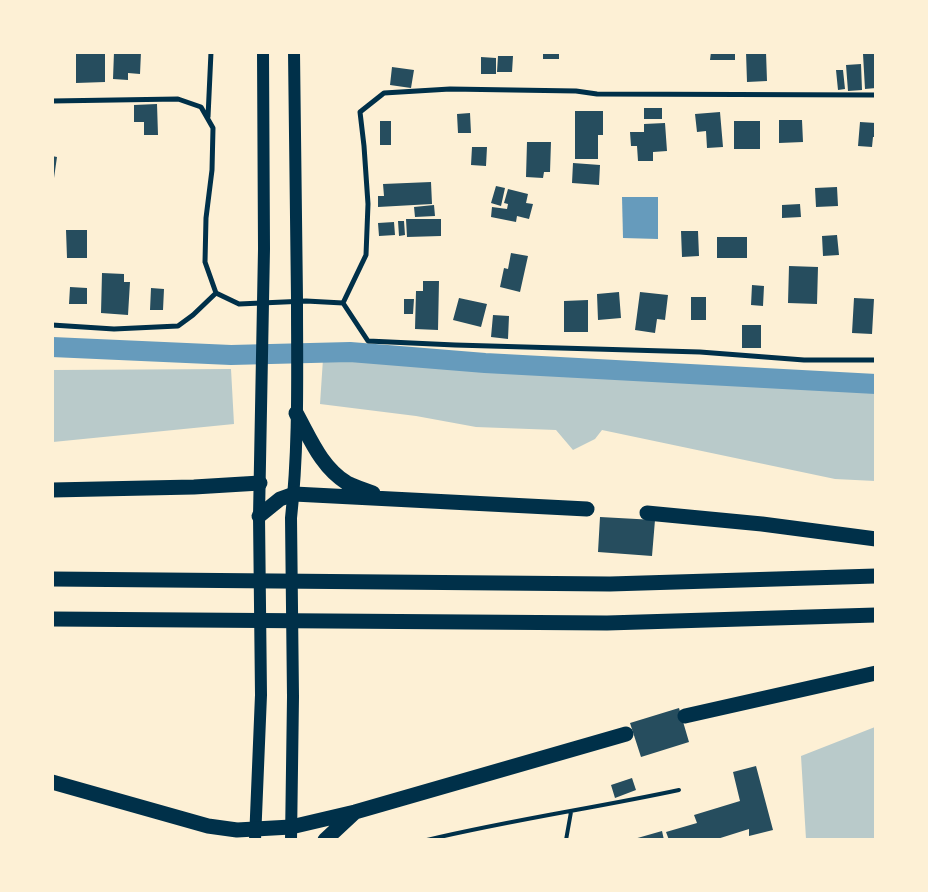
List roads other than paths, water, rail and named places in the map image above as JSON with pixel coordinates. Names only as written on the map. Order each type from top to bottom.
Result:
[{"type":"highway","points":[[296,409],[316,451],[336,476],[349,484],[386,498]]},
{"type":"highway","points":[[52,490],[194,487],[260,483]]},
{"type":"highway","points":[[259,520],[280,499],[294,494],[587,509]]},
{"type":"highway","points":[[647,513],[762,524],[876,539]]},
{"type":"highway","points":[[52,579],[610,584],[876,576]]},
{"type":"highway","points":[[52,619],[607,623],[876,615]]},
{"type":"highway","points":[[685,716],[876,673]]},
{"type":"highway","points":[[52,782],[208,826],[237,830],[254,835],[291,834],[355,812],[626,734]]},
{"type":"highway","points":[[325,840],[355,812]]},
{"type":"main road","points":[[254,835],[261,695],[259,520],[264,249],[263,52]]},
{"type":"main road","points":[[291,834],[293,696],[291,518],[294,494],[296,409],[294,52]]},
{"type":"street","points":[[208,119],[211,52]]},
{"type":"street","points":[[343,303],[366,255],[368,204],[360,112],[384,93],[450,89],[576,91],[597,94],[876,95]]},
{"type":"street","points":[[52,100],[178,100],[201,107],[213,128],[212,170],[206,218],[205,262],[216,293],[239,304],[306,301],[343,303]]},
{"type":"street","points":[[52,325],[114,329],[178,326],[193,315],[216,293]]},
{"type":"street","points":[[343,303],[368,341],[700,352],[804,360],[876,360]]},
{"type":"lane","points":[[427,840],[462,831],[571,812],[679,790]]},
{"type":"lane","points":[[566,840],[571,812]]},
{"type":"water","points":[[622,197],[658,197],[658,239],[623,238]]},
{"type":"waterway","points":[[52,347],[231,355],[350,352],[485,363],[876,384]]}]
